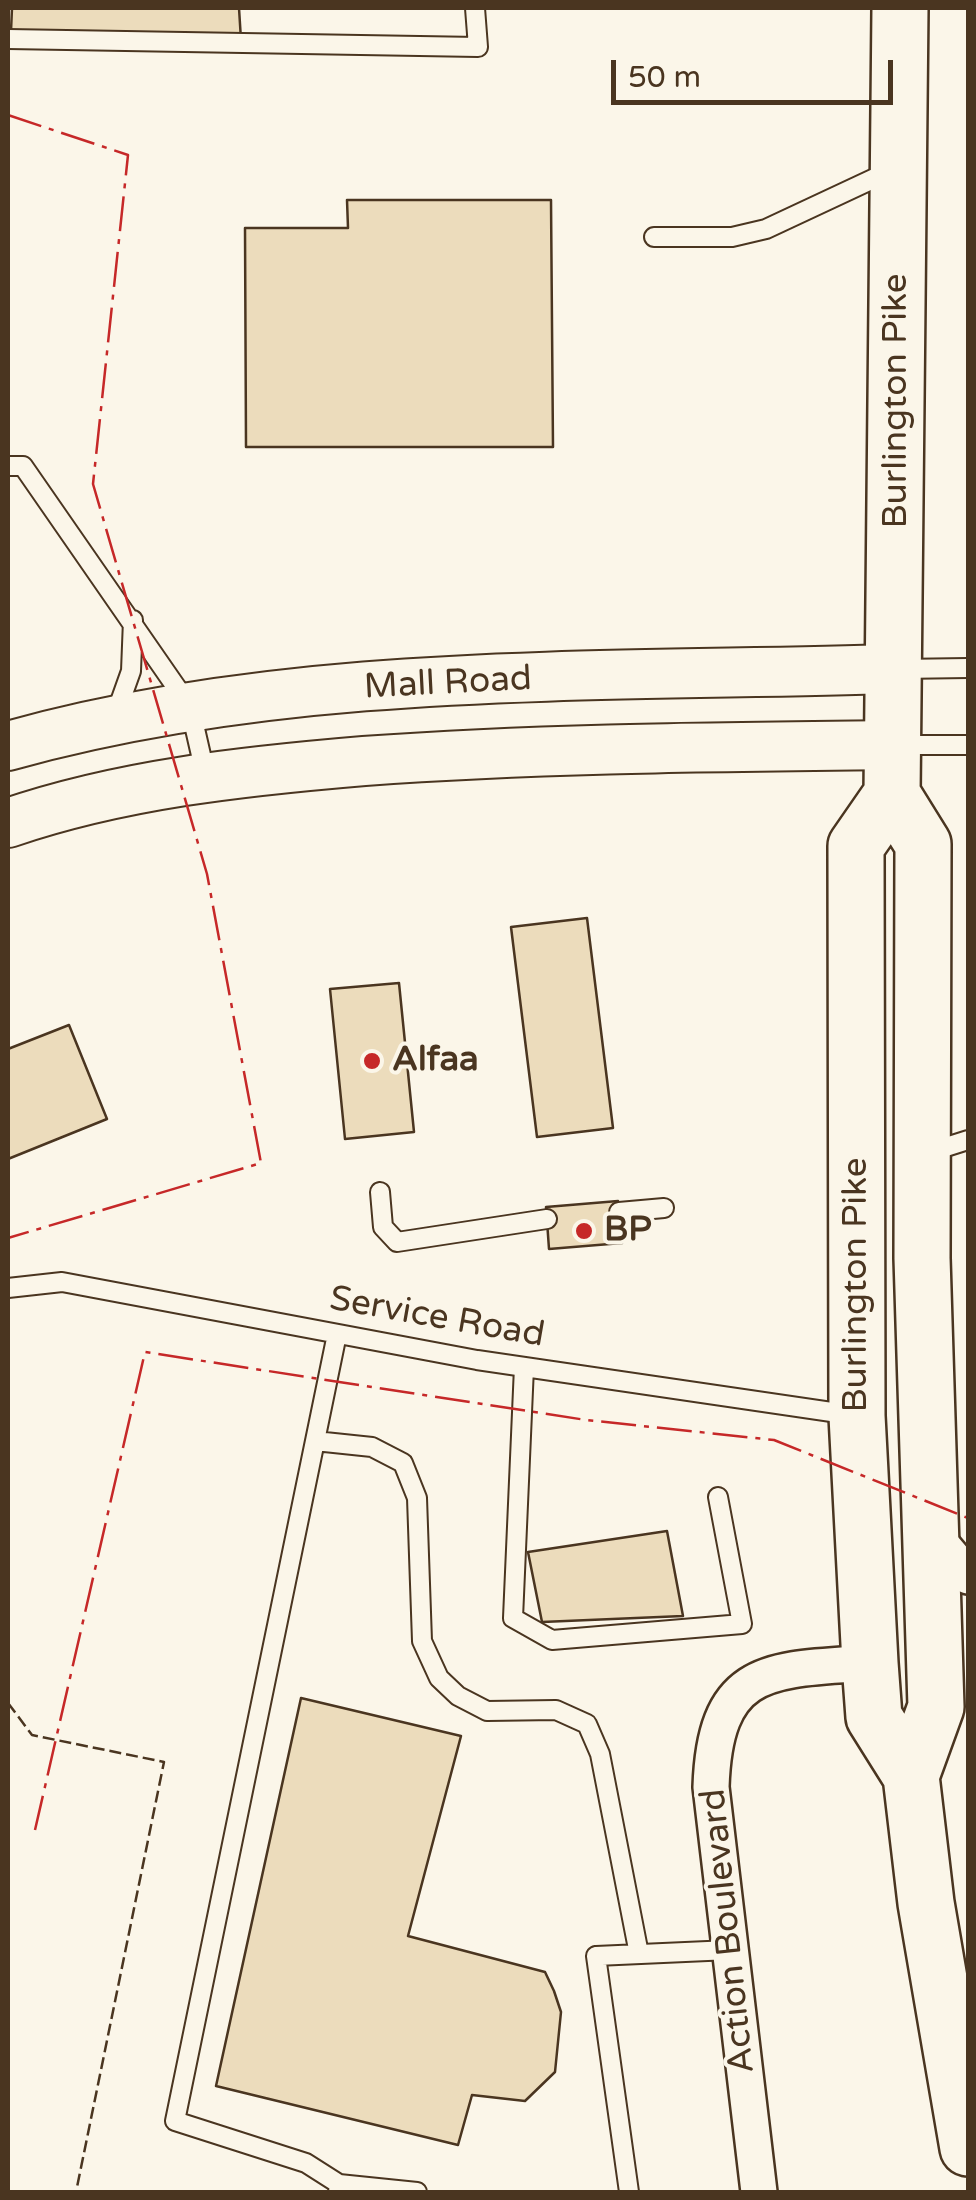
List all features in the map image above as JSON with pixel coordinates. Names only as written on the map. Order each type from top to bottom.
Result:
[{"type":"main road","name":"Burlington Pike","points":[[900,8],[893,769],[923,844],[945,1148],[928,1530],[952,1697],[910,1776]]},
{"type":"main road","name":"Mall Road","points":[[8,746],[114,720],[190,707],[400,684],[895,669]]},
{"type":"main road","name":"Mall Road","points":[[8,823],[206,778],[487,752],[893,769]]},
{"type":"main road","name":"Burlington Pike","points":[[893,769],[856,846],[857,1416],[870,1663],[874,1717],[910,1776],[926,1903],[968,2148]]},
{"type":"street","points":[[928,1530],[968,1576]]},
{"type":"street","name":"Action Boulevard","points":[[759,2192],[711,1787],[712,1751],[720,1725],[752,1680],[781,1670],[870,1663]]},
{"type":"lane","points":[[8,39],[478,47],[475,8]]},
{"type":"lane","points":[[654,236],[732,238],[766,229],[899,167]]},
{"type":"lane","points":[[8,466],[23,466],[190,707],[206,778]]},
{"type":"lane","points":[[114,720],[131,671],[132,619]]},
{"type":"lane","points":[[895,669],[968,668]]},
{"type":"lane","points":[[893,769],[968,744]]},
{"type":"lane","points":[[380,1192],[383,1227],[396,1242],[547,1219]]},
{"type":"lane","points":[[619,1212],[664,1208]]},
{"type":"lane","name":"Service Road","points":[[8,1288],[62,1282],[524,1367],[857,1416]]},
{"type":"lane","points":[[337,1334],[175,2120],[306,2164],[339,2188],[417,2192]]},
{"type":"lane","points":[[524,1367],[513,1618],[552,1640],[742,1624],[718,1497]]},
{"type":"lane","points":[[315,1441],[372,1448],[404,1463],[418,1498],[422,1641],[439,1678],[458,1696],[487,1711],[556,1710],[587,1724],[600,1754],[639,1954]]},
{"type":"lane","points":[[628,2192],[596,1956],[730,1950]]},
{"type":"building","points":[[12,8],[239,8],[241,40],[11,31]]},
{"type":"building","points":[[347,200],[551,200],[553,447],[246,447],[245,228],[348,228]]},
{"type":"building","name":"BP","points":[[587,918],[613,1128],[537,1137],[511,927]]},
{"type":"building","name":"Alfaa","points":[[399,983],[414,1132],[345,1139],[330,989]]},
{"type":"building","points":[[69,1025],[107,1119],[8,1159],[8,1049]]},
{"type":"building","name":"BP","points":[[618,1201],[622,1243],[549,1249],[546,1207]]},
{"type":"building","points":[[667,1531],[683,1616],[542,1622],[528,1552]]},
{"type":"building","points":[[301,1698],[461,1736],[408,1936],[545,1972],[554,1991],[561,2012],[555,2072],[525,2101],[472,2095],[458,2145],[216,2086]]},
{"type":"fence","points":[[8,1703],[32,1735],[164,1762],[76,2192]]},
{"type":"power","points":[[8,115],[128,155],[93,484],[207,874],[261,1163],[8,1238]]},
{"type":"power","points":[[35,1830],[145,1352],[586,1420],[774,1440],[968,1518]]},
{"type":"place","name":"Alfaa","points":[[372,1061]]},
{"type":"place","name":"BP","points":[[584,1231]]}]
